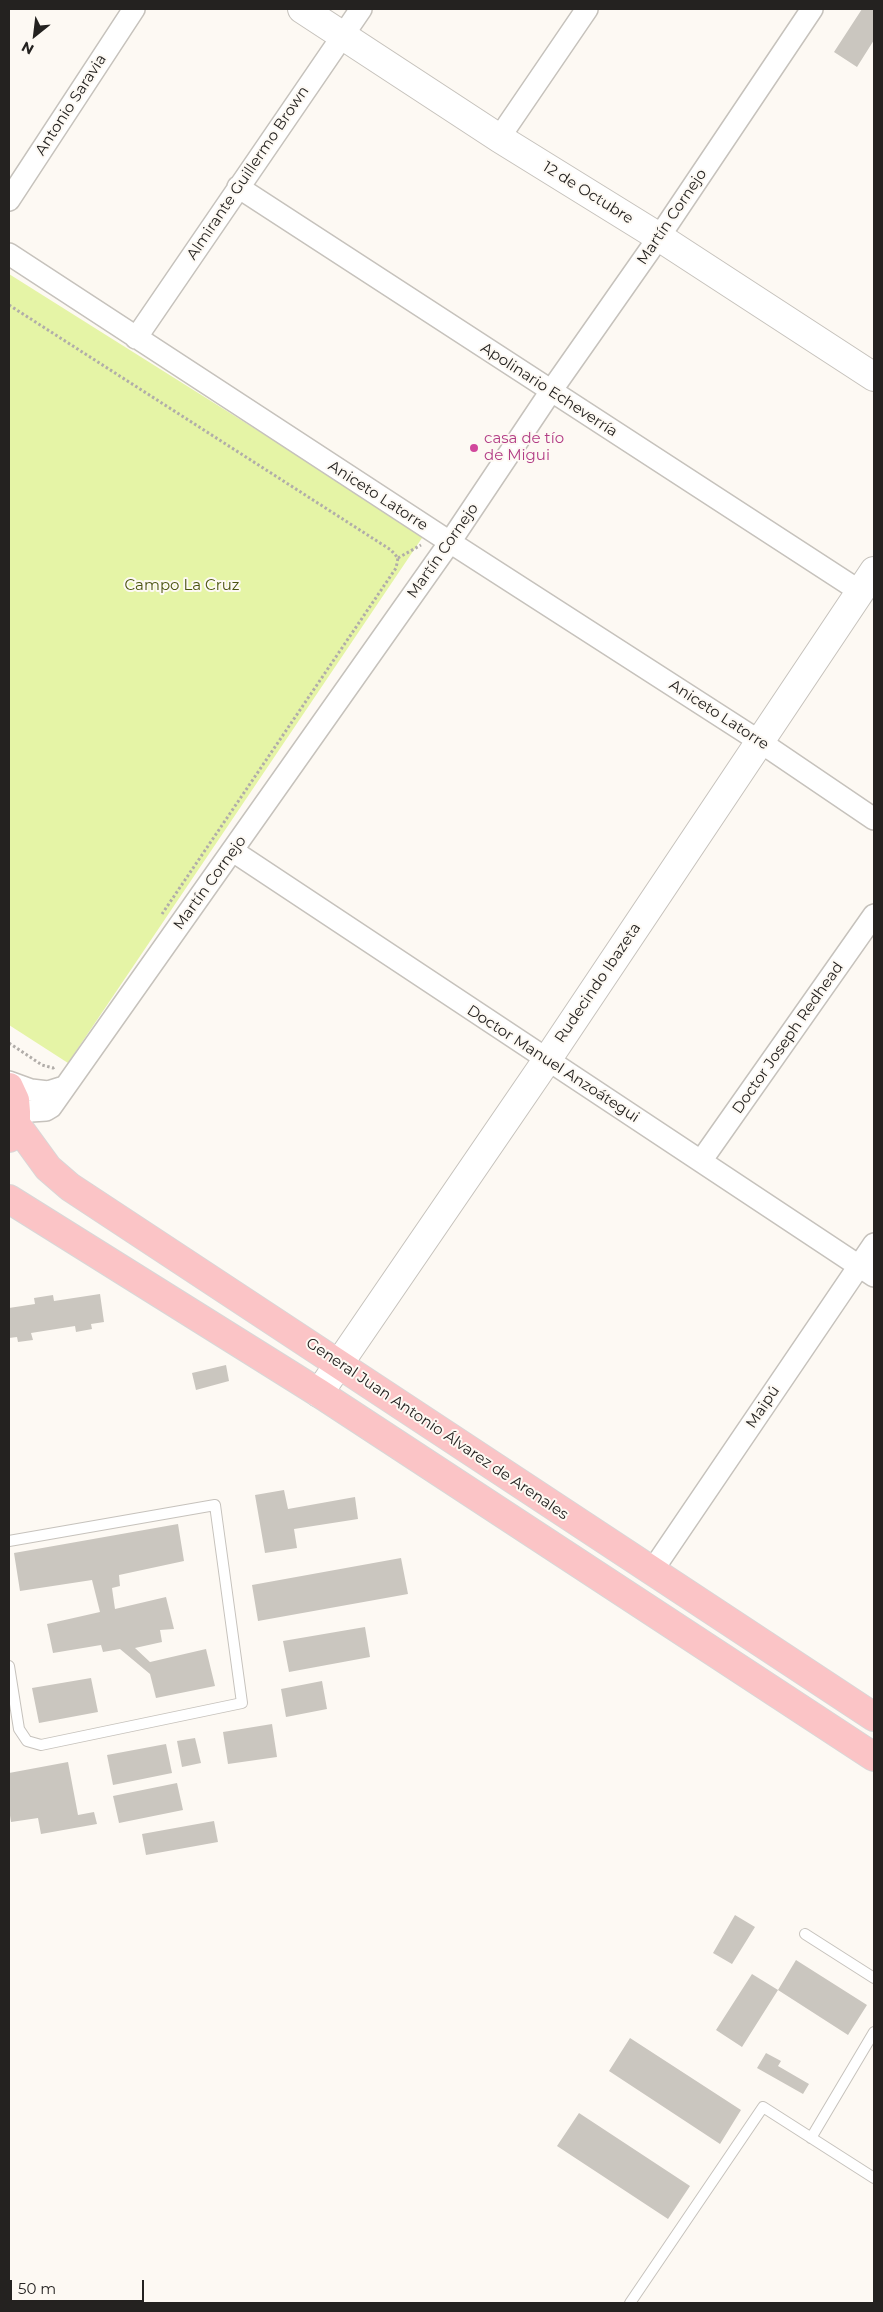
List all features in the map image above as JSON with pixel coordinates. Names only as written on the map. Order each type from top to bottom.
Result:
[{"type":"main road","name":"General Juan Antonio Álvarez de Arenales","points":[[12,1115],[48,1168],[70,1187],[874,1717]]},
{"type":"main road","points":[[9,1199],[319,1393],[874,1757]]},
{"type":"street","name":"Antonio Saravia","points":[[9,200],[134,9]]},
{"type":"street","name":"12 de Octubre","points":[[302,9],[343,34],[499,138],[659,237],[874,377]]},
{"type":"street","name":"Almirante Guillermo Brown","points":[[136,338],[361,9]]},
{"type":"street","points":[[499,138],[587,9]]},
{"type":"street","name":"Martín Cornejo","points":[[12,1115],[46,1110],[64,1087],[233,851],[450,542],[551,391],[659,237],[812,9]]},
{"type":"street","name":"Apolinario Echeverría","points":[[238,187],[551,391],[867,582]]},
{"type":"street","name":"Aniceto Latorre","points":[[9,254],[759,741],[874,818]]},
{"type":"street","name":"Rudecindo Ibazeta","points":[[319,1393],[547,1060],[867,582]]},
{"type":"street","name":"Doctor Manuel Anzoátegui","points":[[233,851],[866,1271]]},
{"type":"street","name":"Doctor Joseph Redhead","points":[[701,1161],[874,915]]},
{"type":"street","points":[[9,1082],[31,1090],[48,1092],[64,1087]]},
{"type":"street","name":"Maipú","points":[[652,1571],[866,1271],[874,1244]]},
{"type":"lane","points":[[9,1541],[215,1505],[242,1703],[41,1745],[27,1741],[19,1729],[9,1666]]},
{"type":"lane","points":[[805,1934],[874,1978]]},
{"type":"lane","points":[[811,2138],[874,2032]]},
{"type":"lane","points":[[630,2303],[763,2107],[874,2178]]},
{"type":"path","points":[[9,305],[391,550],[398,558],[396,568],[158,918]]},
{"type":"path","points":[[9,1043],[42,1065],[53,1068],[59,1065]]},
{"type":"green space","name":"Campo La Cruz","points":[[9,274],[424,535],[68,1063],[9,1025]]},
{"type":"building","points":[[862,9],[874,9],[874,40],[857,67],[834,52]]},
{"type":"building","points":[[100,1294],[104,1322],[91,1324],[92,1329],[76,1332],[75,1326],[31,1333],[33,1340],[18,1342],[17,1337],[9,1338],[9,1308],[35,1304],[34,1298],[53,1295],[54,1301]]},
{"type":"building","points":[[226,1365],[229,1381],[196,1390],[192,1373]]},
{"type":"building","points":[[284,1490],[288,1509],[355,1497],[358,1519],[294,1529],[297,1548],[265,1553],[255,1495]]},
{"type":"building","points":[[178,1524],[184,1561],[119,1575],[120,1586],[112,1588],[115,1609],[166,1597],[174,1629],[160,1630],[162,1642],[135,1648],[150,1662],[206,1649],[215,1686],[156,1698],[150,1674],[120,1649],[103,1652],[101,1645],[53,1653],[47,1624],[100,1612],[92,1580],[20,1591],[14,1553]]},
{"type":"building","points":[[401,1558],[408,1594],[258,1621],[252,1585]]},
{"type":"building","points":[[365,1627],[370,1657],[289,1672],[283,1641]]},
{"type":"building","points":[[91,1678],[98,1712],[39,1723],[32,1688]]},
{"type":"building","points":[[322,1681],[327,1709],[286,1717],[281,1689]]},
{"type":"building","points":[[272,1724],[277,1757],[228,1764],[223,1732]]},
{"type":"building","points":[[195,1738],[201,1763],[182,1767],[177,1741]]},
{"type":"building","points":[[166,1744],[172,1773],[113,1785],[107,1755]]},
{"type":"building","points":[[68,1762],[78,1815],[94,1812],[97,1824],[41,1834],[38,1818],[11,1822],[9,1773]]},
{"type":"building","points":[[177,1783],[183,1810],[119,1823],[113,1796]]},
{"type":"building","points":[[214,1821],[218,1842],[146,1855],[142,1834]]},
{"type":"building","points":[[735,1915],[755,1927],[732,1964],[713,1953]]},
{"type":"building","points":[[796,1960],[867,2005],[848,2035],[778,1990]]},
{"type":"building","points":[[752,1974],[778,1990],[742,2047],[716,2030]]},
{"type":"building","points":[[630,2038],[741,2110],[720,2144],[609,2071]]},
{"type":"building","points":[[766,2053],[781,2061],[778,2066],[809,2084],[803,2094],[757,2068]]},
{"type":"building","points":[[579,2113],[690,2186],[668,2219],[557,2146]]},
{"type":"place","name":"casa de tío de Migui","points":[[474,448]]}]
